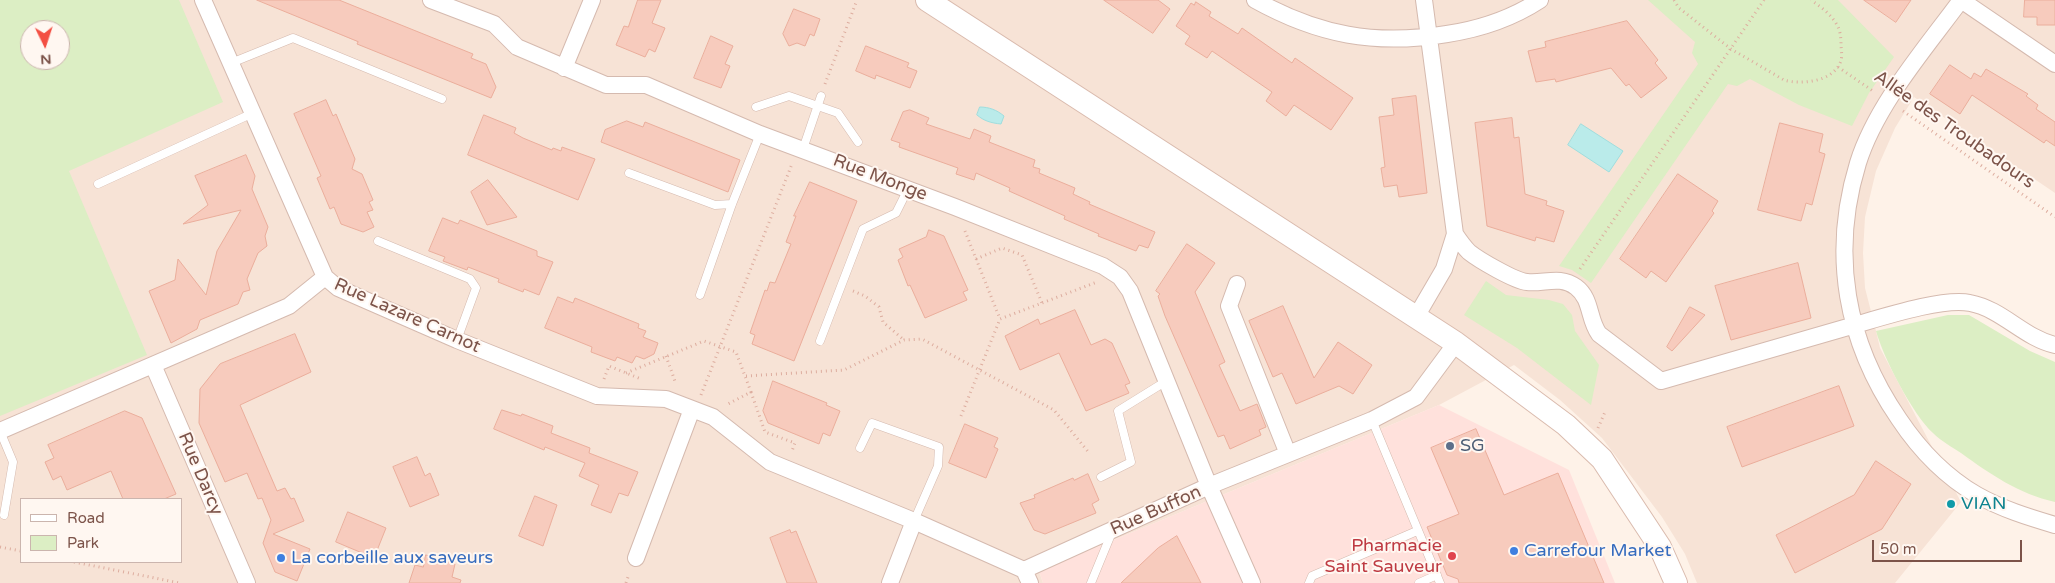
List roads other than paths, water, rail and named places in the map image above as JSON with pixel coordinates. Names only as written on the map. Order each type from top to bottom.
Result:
[{"type":"main road","points":[[927,0],[1456,343],[1566,425],[1602,459],[1660,547],[1676,583]]},
{"type":"main road","points":[[1660,547],[1670,583]]},
{"type":"street","name":"Rue Lazare Carnot","points":[[203,0],[325,278],[338,288],[457,340],[597,396],[696,402],[715,410],[770,462],[914,521],[1027,577]]},
{"type":"street","name":"Rue Monge","points":[[431,0],[494,24],[517,47],[606,85],[646,85],[760,134],[955,207],[1111,270],[1120,277],[1130,291],[1168,380],[1209,486],[1252,583]]},
{"type":"street","points":[[564,68],[592,0]]},
{"type":"street","points":[[1255,0],[1289,17],[1354,36],[1391,40],[1428,37],[1475,29],[1498,22],[1540,0]]},
{"type":"street","points":[[1416,318],[1444,269],[1455,234],[1424,0]]},
{"type":"street","points":[[2055,64],[1960,0],[1889,102],[1869,136],[1851,190],[1845,266],[1847,293],[1853,325],[1872,377],[1906,429],[1943,470],[1976,494],[2004,508],[2055,525]]},
{"type":"street","points":[[1455,234],[1470,252],[1516,279],[1526,282],[1558,280],[1570,284],[1586,298],[1593,324],[1599,334],[1661,381],[1853,325],[1955,301],[1972,303],[1989,310],[2025,332],[2055,345]]},
{"type":"street","points":[[0,431],[289,306],[325,278]]},
{"type":"street","points":[[1236,284],[1229,306],[1288,454]]},
{"type":"street","name":"Rue Buffon","points":[[1027,577],[1113,530],[1209,486],[1372,420],[1416,397],[1456,343]]},
{"type":"street","name":"Rue Darcy","points":[[153,365],[247,583]]},
{"type":"street","points":[[636,558],[696,402]]},
{"type":"street","points":[[890,583],[914,521]]},
{"type":"lane","points":[[231,63],[294,38],[442,99]]},
{"type":"lane","points":[[756,107],[788,96],[838,113],[858,142]]},
{"type":"lane","points":[[803,149],[821,96]]},
{"type":"lane","points":[[98,184],[253,113]]},
{"type":"lane","points":[[700,295],[732,204],[760,134]]},
{"type":"lane","points":[[629,173],[715,206],[732,204]]},
{"type":"lane","points":[[820,341],[863,229],[896,214],[908,189]]},
{"type":"lane","points":[[378,241],[470,279],[476,288],[457,340]]},
{"type":"lane","points":[[1101,477],[1132,462],[1118,411],[1168,380]]},
{"type":"lane","points":[[1372,420],[1438,579],[1419,583]]},
{"type":"lane","points":[[860,448],[872,423],[938,447],[938,466],[914,521]]},
{"type":"lane","points":[[0,431],[14,462],[4,515]]},
{"type":"lane","points":[[1091,583],[1113,530]]},
{"type":"lane","points":[[1309,583],[1312,576],[1418,531]]},
{"type":"water","points":[[980,107],[993,109],[1004,116],[1001,124],[982,119],[977,115]]},
{"type":"water","points":[[1581,124],[1623,151],[1609,172],[1568,145]]},
{"type":"place","name":"SG","points":[[1450,446]]},
{"type":"place","name":"VIAN","points":[[1951,504]]},
{"type":"place","name":"Carrefour Market","points":[[1514,551]]},
{"type":"place","name":"Pharmacie Saint Sauveur","points":[[1452,556]]},
{"type":"place","name":"La corbeille aux saveurs","points":[[281,558]]}]
